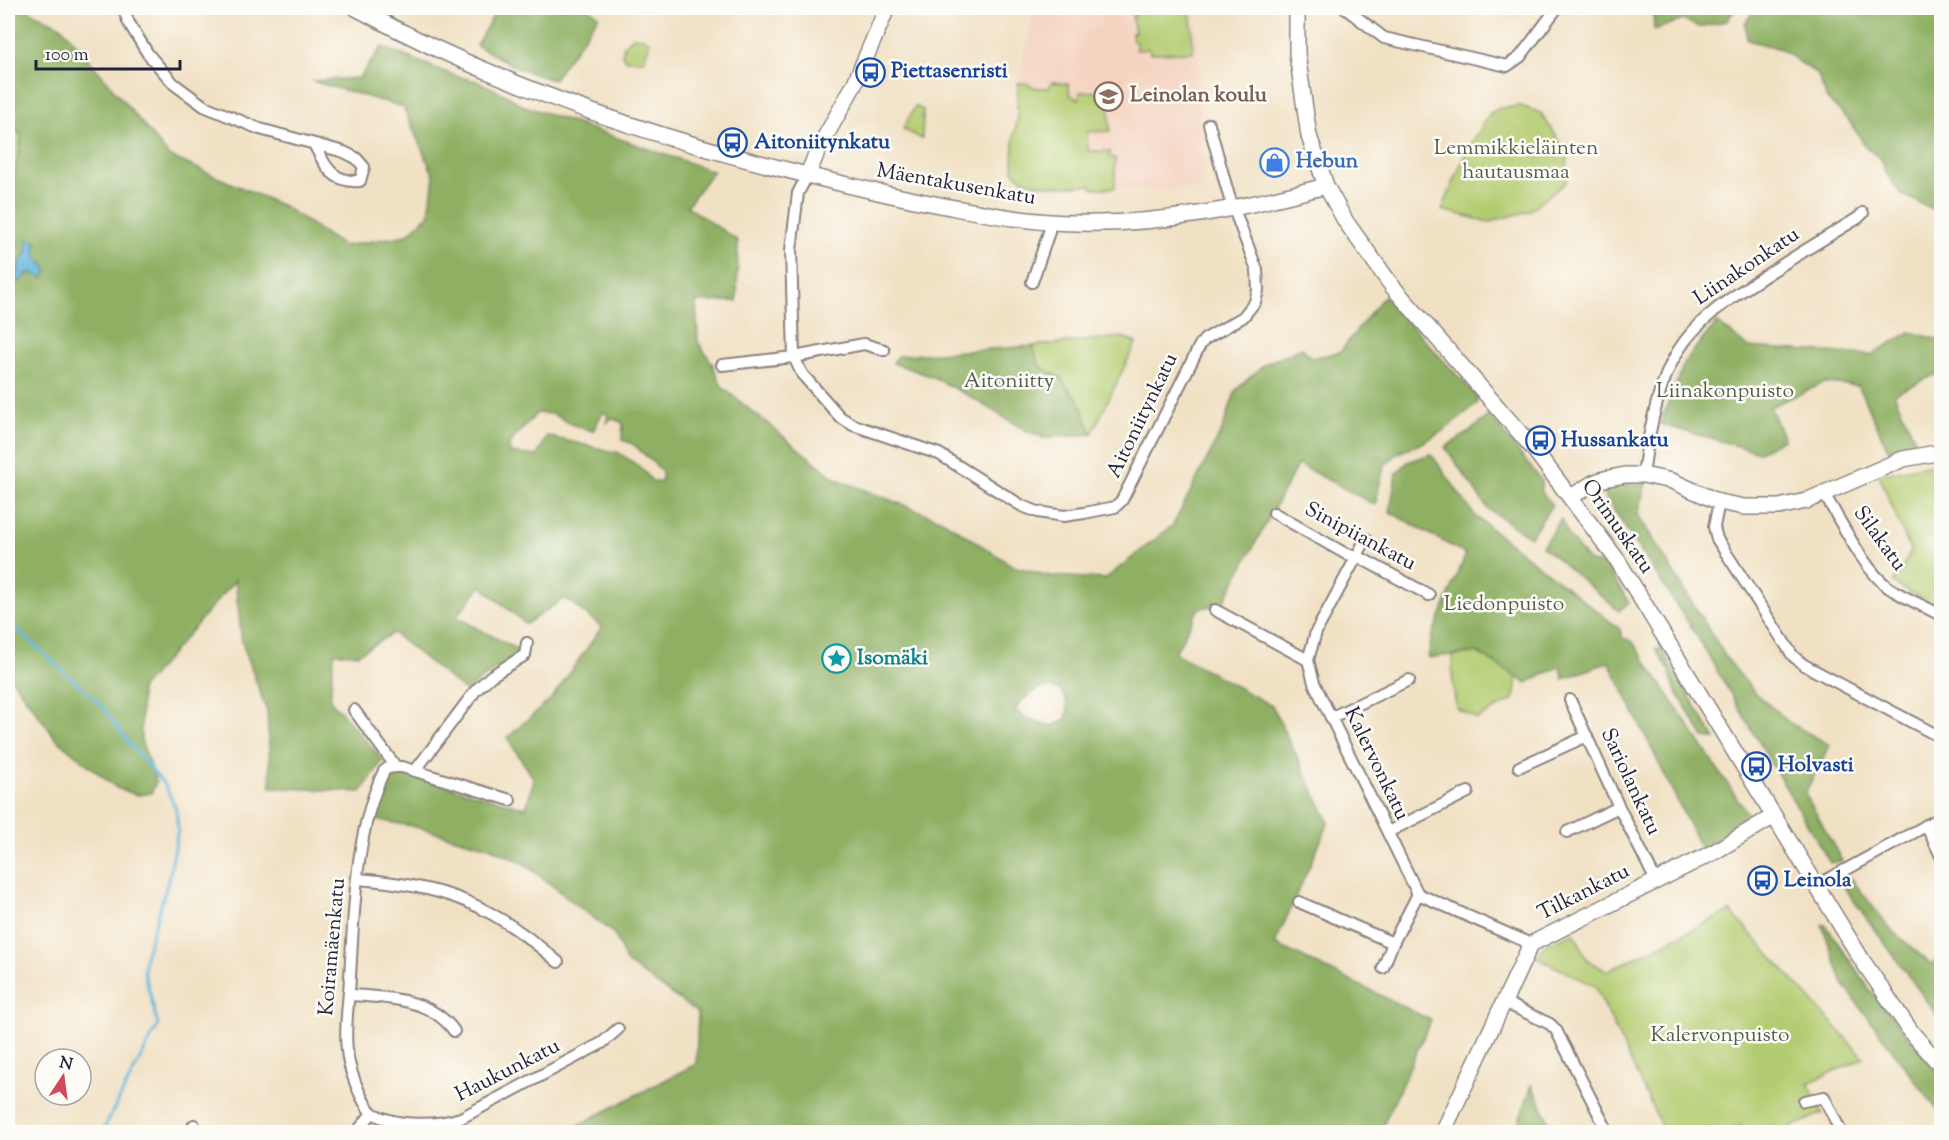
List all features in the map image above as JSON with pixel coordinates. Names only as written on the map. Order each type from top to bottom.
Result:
[{"type":"main road","name":"Mäentakusenkatu","points":[[356,8],[456,59],[522,86],[666,137],[746,161],[869,192],[990,215],[1075,224],[1177,219],[1234,209],[1326,186]]},
{"type":"main road","points":[[807,176],[816,154],[854,85],[887,8]]},
{"type":"main road","name":"Orimuskatu","points":[[1297,8],[1297,54],[1309,136],[1326,186],[1346,222],[1392,285],[1533,448],[1618,561],[1862,960],[1912,1033],[1941,1067]]},
{"type":"main road","points":[[1571,497],[1604,479],[1624,475],[1643,475],[1672,481],[1719,502],[1744,507],[1779,507],[1824,494],[1869,472],[1903,459],[1941,452]]},
{"type":"main road","name":"Tilkankatu","points":[[1443,1132],[1530,944],[1733,842],[1774,816]]},
{"type":"street","points":[[123,8],[129,23],[148,54],[174,84],[204,106],[260,129],[344,152],[356,158],[364,167],[360,181],[349,182],[327,169],[314,144]]},
{"type":"street","points":[[1345,8],[1384,38],[1507,66],[1520,57],[1557,8]]},
{"type":"street","points":[[1209,124],[1234,209]]},
{"type":"street","name":"Aitoniitynkatu","points":[[807,176],[798,193],[790,250],[794,357],[802,374],[840,417],[853,425],[939,454],[1022,506],[1038,512],[1064,516],[1115,507],[1126,495],[1200,345],[1205,339],[1243,317],[1255,302],[1258,290],[1257,270],[1234,209]]},
{"type":"street","name":"Liinakonkatu","points":[[1643,475],[1652,423],[1665,379],[1677,352],[1701,321],[1739,292],[1863,213]]},
{"type":"street","points":[[1032,282],[1049,232],[1050,222]]},
{"type":"street","points":[[722,364],[794,357],[864,344],[884,350]]},
{"type":"street","name":"Silakatu","points":[[1824,494],[1876,575],[1887,586],[1941,616]]},
{"type":"street","points":[[1719,502],[1714,527],[1717,538],[1793,656],[1803,664],[1941,738]]},
{"type":"street","name":"Sinipiiankatu","points":[[1274,513],[1346,554],[1357,556],[1429,595]]},
{"type":"street","points":[[1215,610],[1308,660],[1316,632],[1366,539]]},
{"type":"street","points":[[415,771],[476,690],[491,676],[525,655],[527,643]]},
{"type":"street","name":"Kalervonkatu","points":[[1308,660],[1314,683],[1418,894]]},
{"type":"street","points":[[1332,717],[1410,680]]},
{"type":"street","name":"Sariolankatu","points":[[1570,700],[1619,807],[1656,880]]},
{"type":"street","points":[[354,710],[396,767],[510,800]]},
{"type":"street","points":[[1519,767],[1587,736]]},
{"type":"street","name":"Koiramäenkatu","points":[[372,1113],[358,1089],[347,1052],[346,1032],[358,879],[372,798],[384,771],[396,767]]},
{"type":"street","points":[[1388,832],[1468,792]]},
{"type":"street","points":[[1567,832],[1619,807]]},
{"type":"street","points":[[1816,886],[1941,817]]},
{"type":"street","points":[[1926,825],[1941,858]]},
{"type":"street","points":[[358,879],[421,886],[467,901],[510,923],[558,962]]},
{"type":"street","points":[[1383,968],[1418,894],[1530,944]]},
{"type":"street","points":[[1299,902],[1393,943]]},
{"type":"street","points":[[349,995],[398,1000],[420,1006],[443,1019],[454,1031]]},
{"type":"street","points":[[1504,1002],[1550,1024],[1556,1030],[1608,1132]]},
{"type":"street","name":"Haukunkatu","points":[[372,1113],[401,1121],[447,1127],[608,1040],[618,1029]]},
{"type":"street","points":[[1804,1101],[1824,1097],[1841,1132]]},
{"type":"street","points":[[357,1132],[372,1113]]},
{"type":"shaded area","name":"Leinolan koulu","points":[[1035,8],[1197,8],[1203,189],[1061,186],[1024,180],[1016,175],[1012,163],[1019,110],[1017,109],[1018,83]]},
{"type":"green space","points":[[8,8],[23,8],[61,26],[169,156],[283,206],[343,246],[407,235],[429,214],[434,176],[403,107],[312,81],[359,78],[382,47],[455,76],[477,81],[522,105],[713,171],[687,206],[738,241],[737,301],[696,302],[698,342],[712,363],[722,387],[836,479],[942,520],[1013,566],[1049,576],[1105,579],[1173,525],[1222,430],[1236,390],[1265,364],[1302,348],[1311,358],[1340,352],[1384,296],[1477,397],[1477,404],[1446,429],[1398,453],[1384,466],[1375,505],[1298,464],[1222,605],[1199,608],[1175,653],[1272,706],[1329,822],[1275,944],[1431,1020],[1380,1132],[565,1132],[696,1064],[698,1013],[627,963],[614,934],[523,863],[489,847],[412,826],[376,820],[384,791],[397,772],[526,808],[534,779],[507,738],[552,698],[602,627],[565,598],[526,624],[481,586],[456,617],[517,649],[514,656],[465,691],[393,633],[358,654],[334,653],[330,700],[383,760],[361,792],[271,787],[267,712],[242,642],[235,580],[141,689],[141,740],[156,782],[151,793],[137,795],[117,788],[56,739],[8,674],[8,411],[16,403],[12,341],[8,335],[8,290],[30,272],[43,278],[34,252],[36,243],[29,246],[18,274],[8,286],[8,209],[22,136],[8,123]],"holes":[[[603,412],[608,415],[606,424],[611,418],[623,423],[622,440],[633,444],[662,471],[662,482],[653,482],[640,467],[619,453],[547,436],[537,456],[510,453],[509,444],[537,413],[553,414],[571,424],[593,431]],[[1041,687],[1058,689],[1067,702],[1066,718],[1052,726],[1027,718],[1015,710],[1021,701]]]},
{"type":"green space","points":[[498,8],[588,8],[599,16],[553,80],[517,68],[476,45]]},
{"type":"green space","points":[[1134,8],[1183,8],[1191,16],[1193,52],[1150,53],[1150,49],[1136,50],[1136,41],[1133,41],[1132,33],[1135,32],[1132,16],[1135,16]]},
{"type":"green space","points":[[1653,8],[1736,8],[1727,21],[1699,27],[1682,20],[1654,30]]},
{"type":"green space","points":[[1755,8],[1927,8],[1941,19],[1941,213],[1901,194],[1885,172],[1882,160],[1866,147],[1848,119],[1827,99],[1818,75],[1781,49],[1747,40],[1745,24]]},
{"type":"green space","points":[[633,37],[643,37],[650,42],[644,60],[625,60],[622,55],[624,45]]},
{"type":"green space","points":[[1052,82],[1068,84],[1070,95],[1079,99],[1080,92],[1112,91],[1113,102],[1109,103],[1110,131],[1087,132],[1088,151],[1110,151],[1110,157],[1115,158],[1115,188],[1038,184],[1019,176],[1013,170],[1014,137],[1019,110],[1017,109],[1018,83],[1025,83],[1036,88],[1049,88]]},
{"type":"green space","points":[[915,106],[923,110],[922,139],[903,129]]},
{"type":"green space","name":"Lemmikkieläinten hautausmaa","points":[[1521,106],[1541,113],[1568,154],[1566,182],[1529,211],[1489,222],[1442,210],[1466,152],[1490,113],[1500,108]]},
{"type":"green space","points":[[8,123],[22,136],[8,209]]},
{"type":"green space","name":"Liinakonpuisto","points":[[1717,322],[1748,347],[1871,355],[1910,332],[1941,340],[1941,372],[1894,394],[1916,442],[1888,449],[1858,386],[1824,383],[1770,407],[1784,439],[1759,452],[1660,424],[1685,361]]},
{"type":"green space","points":[[1122,337],[1136,343],[1092,434],[1077,397],[1061,378],[1039,366],[1033,346]]},
{"type":"green space","name":"Aitoniitty","points":[[1033,346],[1039,366],[1061,378],[1073,395],[1077,396],[1092,434],[1044,438],[1025,430],[933,377],[893,363],[897,356]]},
{"type":"green space","points":[[1489,415],[1541,480],[1541,491],[1552,505],[1530,537],[1488,509],[1445,447],[1468,433]]},
{"type":"green space","name":"Liedonpuisto","points":[[1431,454],[1475,516],[1620,629],[1622,638],[1632,641],[1747,813],[1748,819],[1701,849],[1609,662],[1563,679],[1561,666],[1526,683],[1477,652],[1428,658],[1432,636],[1466,554],[1390,512],[1396,474],[1408,462]]},
{"type":"green space","points":[[1941,462],[1941,609],[1893,583],[1911,552],[1879,475]]},
{"type":"green space","points":[[1646,483],[1638,515],[1727,659],[1755,693],[1790,723],[1830,745],[1805,793],[1842,861],[1830,863],[1695,633],[1602,492],[1614,486]]},
{"type":"green space","points":[[1561,519],[1569,537],[1589,562],[1604,564],[1629,602],[1619,611],[1542,546]]},
{"type":"green space","points":[[1655,649],[1662,649],[1715,739],[1704,738],[1675,689],[1668,668]]},
{"type":"green space","points":[[1477,652],[1517,677],[1514,699],[1477,719],[1456,708],[1452,674],[1453,656]]},
{"type":"green space","points":[[1850,877],[1891,930],[1931,964],[1941,956],[1941,1021],[1842,884]]},
{"type":"green space","name":"Kalervonpuisto","points":[[1730,911],[1864,1058],[1808,1083],[1823,1113],[1781,1132],[1743,1132],[1740,1125],[1726,1132],[1715,1132],[1713,1129],[1706,1132],[1664,1132],[1595,986],[1537,958],[1544,945],[1574,933],[1588,961],[1608,971]]},
{"type":"green space","points":[[1825,924],[1870,990],[1941,1076],[1941,1115],[1843,984],[1822,925]]},
{"type":"green space","points":[[1532,1085],[1554,1132],[1515,1132]]},
{"type":"water","points":[[29,239],[37,243],[36,257],[47,271],[43,278],[30,272],[8,290],[8,286],[18,274],[18,266],[28,251],[27,241]]},
{"type":"waterway","points":[[8,621],[103,707],[131,746],[166,787],[176,809],[178,830],[169,878],[145,957],[144,972],[158,1025],[102,1132]]},
{"type":"place","name":"Piettasenristi","points":[[870,72]]},
{"type":"place","name":"Leinolan koulu","points":[[1109,96]]},
{"type":"place","name":"Aitoniitynkatu","points":[[733,143]]},
{"type":"place","name":"Hebun","points":[[1275,162]]},
{"type":"place","name":"Hussankatu","points":[[1540,441]]},
{"type":"place","name":"Isomäki","points":[[836,659]]},
{"type":"place","name":"Holvasti","points":[[1757,766]]},
{"type":"place","name":"Leinola","points":[[1763,881]]}]
